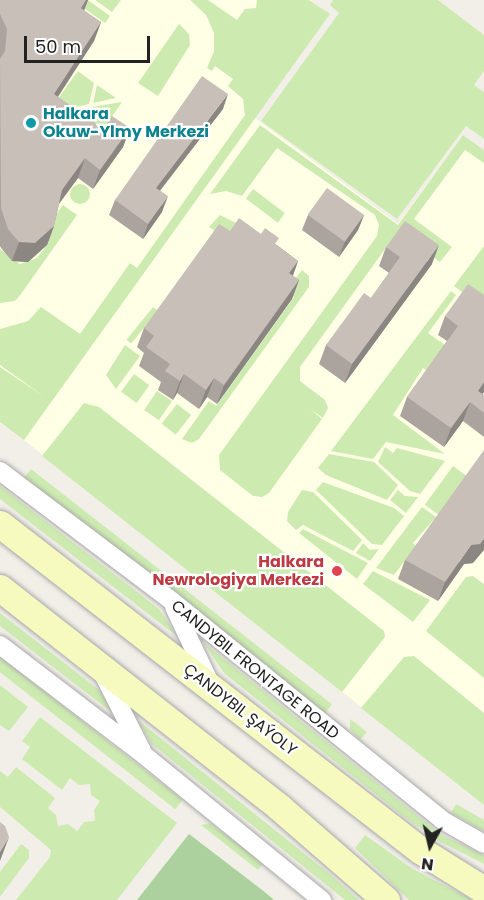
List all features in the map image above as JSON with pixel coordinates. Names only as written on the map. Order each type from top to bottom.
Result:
[{"type":"main road","name":"ÇANDYBIL ŞAÝOLY","points":[[0,524],[420,850],[484,890]]},
{"type":"main road","points":[[0,588],[279,807],[386,900]]},
{"type":"street","name":"CANDYBIL FRONTAGE ROAD","points":[[0,471],[172,601],[442,820],[484,844]]},
{"type":"street","points":[[172,601],[212,687]]},
{"type":"street","points":[[0,645],[144,755],[322,900]]},
{"type":"street","points":[[98,665],[144,755]]},
{"type":"shaded area","name":"Halkara Newrologiya Merkezi","points":[[0,0],[310,0],[321,8],[247,112],[398,224],[463,135],[484,150],[484,804],[0,421]]},
{"type":"green space","points":[[88,0],[110,16],[105,23],[75,2]]},
{"type":"green space","points":[[95,0],[121,0],[112,12]]},
{"type":"green space","points":[[190,0],[208,0],[237,20],[245,9],[256,8],[257,0],[309,0],[330,14],[24,440],[0,422],[0,367],[45,397],[0,365],[0,329],[28,321],[41,307],[80,334],[130,263],[137,268],[245,115],[243,99],[228,86],[233,79],[215,66],[212,71],[207,68],[214,51],[214,33],[206,15]]},
{"type":"green space","points":[[333,0],[438,0],[484,35],[484,71],[474,85],[484,92],[484,139],[466,126],[397,219],[261,121],[339,13],[330,5]]},
{"type":"green space","points":[[179,24],[189,34],[190,45],[158,96],[138,83]]},
{"type":"green space","points":[[78,71],[94,83],[89,104],[58,111],[52,107]]},
{"type":"green space","points":[[97,85],[116,98],[93,103]]},
{"type":"green space","points":[[122,102],[97,138],[87,131],[92,107]]},
{"type":"green space","points":[[260,125],[398,225],[463,135],[484,150],[484,163],[465,150],[414,219],[452,247],[440,262],[398,231],[300,367],[300,381],[325,400],[328,408],[323,418],[310,409],[322,419],[269,493],[262,497],[253,496],[220,470],[219,455],[377,236],[379,225],[375,215],[277,148],[242,196],[226,191],[210,194]]},
{"type":"green space","points":[[80,184],[87,187],[90,194],[87,201],[80,204],[73,201],[70,194],[73,187]]},
{"type":"green space","points":[[253,189],[285,213],[278,223],[246,199]]},
{"type":"green space","points":[[63,205],[77,215],[15,301],[0,303],[0,249],[20,264],[37,258],[47,245],[55,216]]},
{"type":"green space","points":[[220,215],[236,223],[225,238],[209,227]]},
{"type":"green space","points":[[484,246],[484,308],[454,286]]},
{"type":"green space","points":[[302,270],[309,276],[309,287],[199,439],[192,443],[182,439],[209,401],[216,406],[294,297],[286,291]]},
{"type":"green space","points":[[451,291],[456,295],[428,333],[445,345],[426,370],[423,368],[393,415],[445,454],[386,442],[373,459],[331,451]]},
{"type":"green space","points":[[153,307],[158,311],[131,343],[127,340]]},
{"type":"green space","points":[[125,345],[140,356],[116,389],[106,375]]},
{"type":"green space","points":[[134,374],[149,385],[136,403],[121,392]]},
{"type":"green space","points":[[157,391],[172,401],[159,420],[144,410]]},
{"type":"green space","points":[[84,403],[99,407],[384,631],[385,637],[342,692],[42,456]]},
{"type":"green space","points":[[177,404],[191,415],[176,435],[162,424]]},
{"type":"green space","points":[[385,447],[393,453],[397,448],[445,461],[420,494],[410,491],[378,462]]},
{"type":"green space","points":[[329,454],[374,462],[398,485],[387,500],[326,475],[318,468]]},
{"type":"green space","points":[[453,466],[467,476],[439,515],[425,505]]},
{"type":"green space","points":[[31,469],[332,704],[322,717],[21,482]]},
{"type":"green space","points":[[323,482],[394,508],[404,516],[382,545],[372,544],[316,490]]},
{"type":"green space","points":[[0,486],[159,609],[178,637],[0,499]]},
{"type":"green space","points":[[302,490],[313,492],[362,540],[353,551],[303,525],[296,530],[287,521],[288,512]]},
{"type":"green space","points":[[398,490],[405,496],[418,497],[406,513],[390,500]]},
{"type":"green space","points":[[422,507],[436,517],[413,543],[416,546],[394,575],[376,568]]},
{"type":"green space","points":[[303,529],[368,563],[357,579],[299,533]]},
{"type":"green space","points":[[363,543],[370,550],[379,549],[370,561],[356,553]]},
{"type":"green space","points":[[373,571],[430,600],[413,622],[363,584]]},
{"type":"green space","points":[[473,576],[484,584],[484,678],[426,631],[466,577]]},
{"type":"green space","points":[[0,613],[99,690],[114,714],[0,626]]},
{"type":"green space","points":[[203,642],[442,835],[484,855],[484,864],[439,841],[403,816],[224,673]]},
{"type":"green space","points":[[414,656],[484,713],[484,805],[361,708],[404,657]]},
{"type":"green space","points":[[0,657],[183,800],[175,809],[0,672]]},
{"type":"green space","points":[[0,685],[28,707],[9,731],[0,725]]},
{"type":"green space","points":[[40,717],[177,823],[117,900],[16,900],[50,857],[51,850],[0,807],[0,771],[8,777],[16,767],[55,798],[48,808],[56,815],[58,826],[68,824],[77,831],[84,822],[95,821],[94,810],[100,801],[91,795],[90,784],[79,785],[70,778],[62,790],[22,759],[30,747],[22,741]]},
{"type":"green space","points":[[350,719],[367,732],[360,740],[350,729]]},
{"type":"green space","points":[[138,720],[359,900],[345,900],[152,744]]},
{"type":"green space","points":[[456,804],[484,820],[484,831],[451,813]]},
{"type":"green space","points":[[209,823],[264,862],[258,870],[201,825]]},
{"type":"green space","points":[[189,834],[266,893],[274,900],[137,900]]},
{"type":"green space","points":[[365,835],[413,869],[472,900],[409,900],[355,848]]},
{"type":"green space","points":[[21,844],[29,850],[29,858],[0,897],[0,872]]},
{"type":"building","name":"Halkara Okuw-Ylmy Merkezi","points":[[0,0],[86,0],[81,8],[101,22],[54,94],[103,129],[112,116],[130,128],[100,170],[85,158],[62,190],[54,226],[35,243],[19,242],[8,229],[1,208],[0,59],[5,51],[7,29],[0,14]]},
{"type":"building","points":[[202,76],[228,94],[156,188],[168,196],[148,224],[115,200]]},
{"type":"building","points":[[327,188],[364,215],[345,242],[308,215]]},
{"type":"building","points":[[239,218],[261,234],[265,228],[279,238],[275,244],[298,261],[289,273],[299,280],[224,385],[214,378],[206,390],[184,374],[180,381],[165,371],[170,364],[146,347],[154,336],[144,328],[219,224],[230,231]]},
{"type":"building","points":[[405,221],[439,245],[352,364],[326,345],[364,293],[371,298],[400,257],[386,247]]},
{"type":"building","points":[[468,284],[484,295],[484,382],[478,391],[484,395],[484,413],[470,402],[451,428],[407,397],[458,326],[445,316]]},
{"type":"building","points":[[484,450],[484,539],[480,544],[471,545],[445,582],[405,560]]},
{"type":"building","points":[[0,822],[5,826],[9,837],[0,852]]},
{"type":"place","name":"Halkara Okuw-Ylmy Merkezi","points":[[31,123]]},
{"type":"place","name":"Halkara Newrologiya Merkezi","points":[[337,571]]}]
